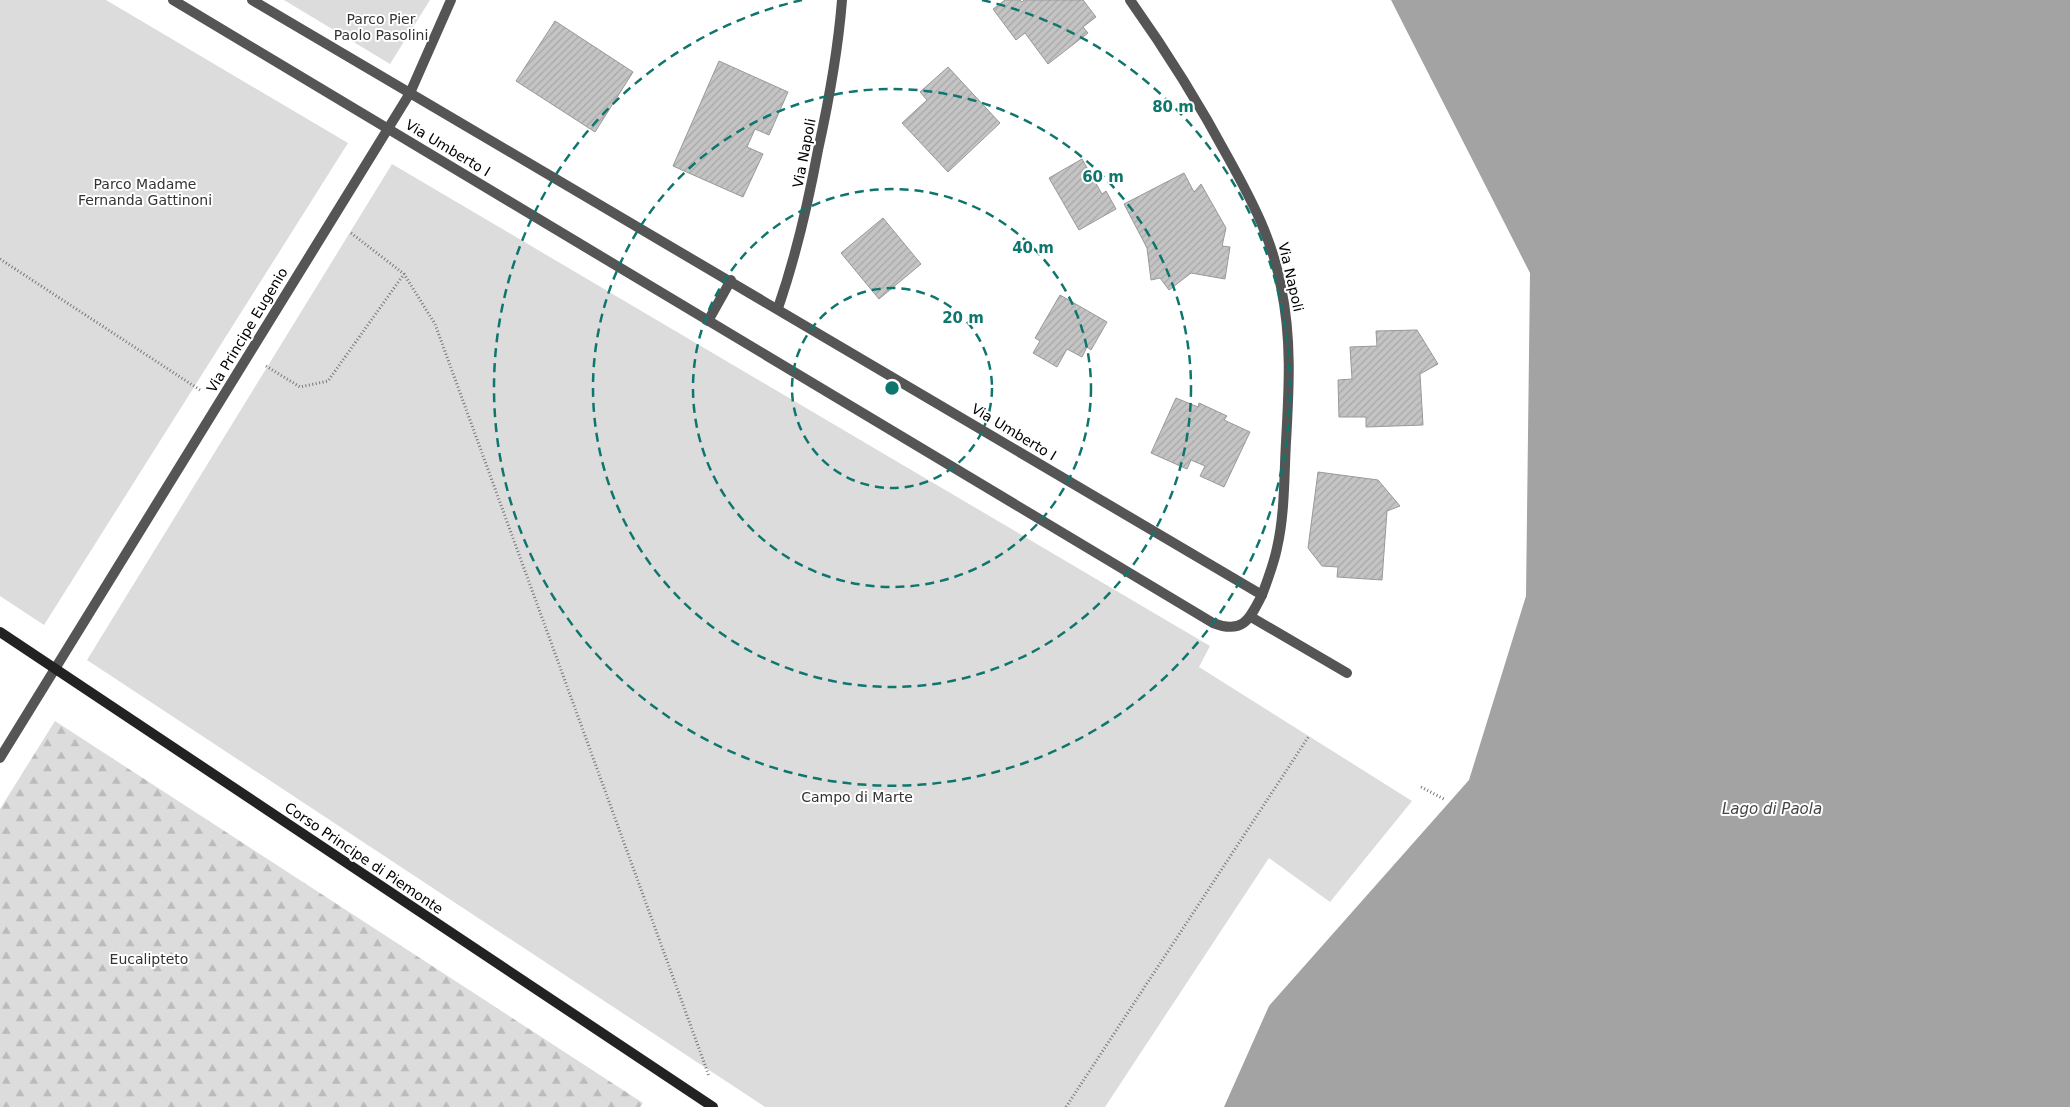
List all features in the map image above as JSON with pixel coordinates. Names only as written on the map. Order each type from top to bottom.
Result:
[{"type":"street","name":"Via Umberto I","points":[[173,0],[1213,624],[1224,628],[1234,627],[1243,624],[1251,617]]},
{"type":"street","name":"Via Umberto I","points":[[252,0],[1262,594]]},
{"type":"street","name":"Via Principe Eugenio","points":[[0,758],[410,94],[451,0]]},
{"type":"street","name":"Via Napoli","points":[[778,308],[793,266],[804,220],[834,69],[842,0]]},
{"type":"street","name":"Via Napoli","points":[[1130,0],[1164,49],[1204,114],[1250,198],[1268,238],[1281,286],[1289,338],[1282,503],[1277,547],[1262,594]]},
{"type":"street","points":[[708,321],[731,280]]},
{"type":"street","points":[[1262,594],[1251,617],[1347,674]]},
{"type":"street","name":"Corso Principe di Piemonte","points":[[0,632],[713,1107]]},
{"type":"path","points":[[332,218],[404,274],[435,324],[710,1079]]},
{"type":"path","points":[[0,259],[219,402]]},
{"type":"path","points":[[248,355],[300,387],[328,382],[404,274]]},
{"type":"path","points":[[1066,1107],[1309,736]]},
{"type":"path","points":[[1421,787],[1444,799]]},
{"type":"green space","name":"Parco Madame Fernanda Gattinoni","points":[[0,0],[106,0],[348,143],[44,625],[0,596]]},
{"type":"green space","name":"Parco Pier Paolo Pasolini","points":[[284,0],[430,0],[390,64]]},
{"type":"green space","name":"Campo di Marte","points":[[392,164],[1210,646],[1199,667],[1412,801],[1330,902],[1269,858],[1105,1107],[765,1107],[87,660]]},
{"type":"green space","name":"Eucalipteto","points":[[55,721],[643,1103],[640,1107],[0,1107],[0,809]]},
{"type":"water","name":"Lago di Paola","points":[[1391,0],[2070,0],[2070,1107],[1224,1107],[1269,1006],[1469,780],[1526,596],[1530,273]]},
{"type":"building","points":[[1005,0],[1020,0],[1022,2],[1024,0],[1083,0],[1096,17],[1083,27],[1088,33],[1048,64],[1025,33],[1016,40],[993,9]]},
{"type":"building","points":[[555,21],[633,72],[595,132],[516,81]]},
{"type":"building","points":[[719,61],[788,92],[769,135],[755,129],[747,147],[763,154],[743,197],[673,166]]},
{"type":"building","points":[[948,67],[1000,123],[948,172],[902,123],[927,100],[920,92]]},
{"type":"building","points":[[1082,159],[1102,194],[1106,191],[1116,209],[1079,230],[1049,178]]},
{"type":"building","points":[[1184,173],[1194,192],[1201,184],[1226,228],[1222,246],[1230,247],[1225,279],[1191,273],[1169,290],[1160,278],[1151,280],[1147,248],[1124,204]]},
{"type":"building","points":[[883,218],[921,264],[879,299],[841,253]]},
{"type":"building","points":[[1060,295],[1107,322],[1091,350],[1087,347],[1082,357],[1067,349],[1057,367],[1033,353],[1040,341],[1035,338]]},
{"type":"building","points":[[1417,330],[1438,364],[1420,374],[1423,425],[1366,427],[1366,417],[1339,417],[1338,380],[1352,379],[1350,347],[1377,346],[1376,331]]},
{"type":"building","points":[[1176,398],[1198,407],[1199,403],[1227,416],[1224,420],[1250,432],[1224,487],[1200,476],[1205,466],[1191,460],[1187,469],[1151,453]]},
{"type":"building","points":[[1318,472],[1378,480],[1400,506],[1387,511],[1382,580],[1337,577],[1338,567],[1322,566],[1308,548]]}]
